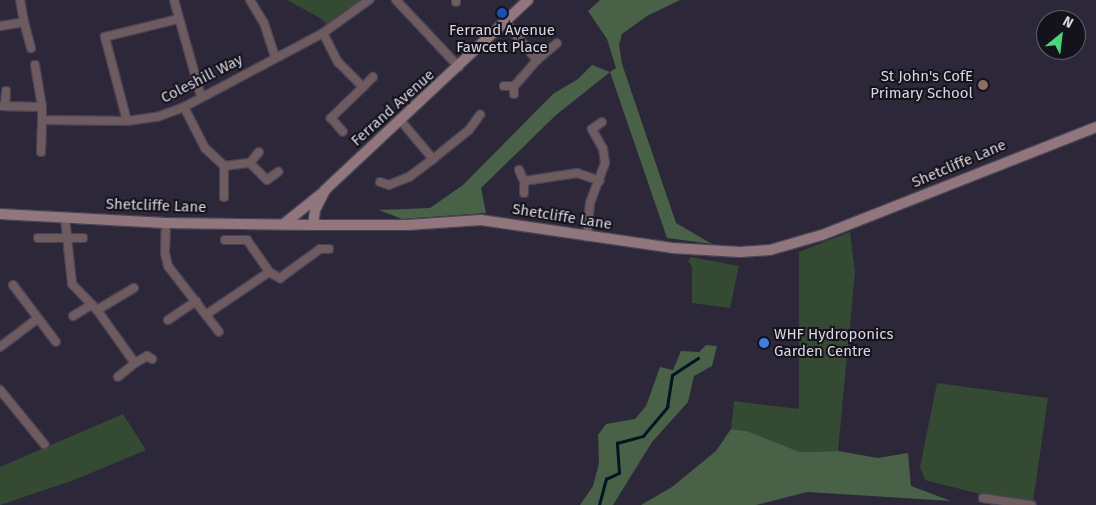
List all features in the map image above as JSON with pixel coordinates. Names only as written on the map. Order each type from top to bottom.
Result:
[{"type":"street","points":[[20,0],[31,48]]},
{"type":"street","points":[[174,0],[201,96]]},
{"type":"street","points":[[250,0],[264,23],[275,56]]},
{"type":"street","name":"Coleshill Way","points":[[42,120],[127,121],[157,117],[184,107],[275,56],[323,33],[369,0]]},
{"type":"street","points":[[396,0],[459,67]]},
{"type":"street","name":"Ferrand Avenue","points":[[313,225],[315,210],[325,190],[401,122],[528,0]]},
{"type":"street","points":[[127,121],[104,37],[178,19]]},
{"type":"street","points":[[0,26],[24,22]]},
{"type":"street","points":[[505,22],[537,60]]},
{"type":"street","points":[[323,33],[338,62],[363,87]]},
{"type":"street","points":[[504,86],[514,90],[537,60],[557,46]]},
{"type":"street","points":[[35,65],[42,107],[41,152]]},
{"type":"street","points":[[343,132],[327,120],[374,77]]},
{"type":"street","points":[[6,91],[3,106],[42,107]]},
{"type":"street","points":[[184,107],[206,148],[224,166],[222,196]]},
{"type":"street","points":[[380,182],[388,188],[409,177],[471,132],[480,115]]},
{"type":"street","points":[[401,122],[433,159]]},
{"type":"street","points":[[587,237],[590,203],[600,182],[604,156],[592,129],[602,122]]},
{"type":"street","name":"Shetcliffe Lane","points":[[0,214],[166,223],[285,223],[313,225],[407,226],[481,220],[672,248],[740,252],[770,250],[894,208],[972,174],[1096,127]]},
{"type":"street","points":[[224,166],[250,163],[259,152]]},
{"type":"street","points":[[250,163],[267,182],[278,172]]},
{"type":"street","points":[[518,170],[524,181],[524,193]]},
{"type":"street","points":[[524,181],[577,173],[600,182]]},
{"type":"street","points":[[285,223],[325,190]]},
{"type":"street","points":[[65,218],[72,284],[94,307],[135,363]]},
{"type":"street","points":[[166,223],[165,253],[168,266],[207,314],[219,332]]},
{"type":"street","points":[[38,238],[83,238]]},
{"type":"street","points":[[225,240],[247,240],[269,272],[282,282],[320,249],[329,249]]},
{"type":"street","points":[[207,314],[269,272]]},
{"type":"street","points":[[13,285],[56,342]]},
{"type":"street","points":[[73,316],[134,288]]},
{"type":"street","points":[[168,320],[196,300]]},
{"type":"street","points":[[0,347],[37,319]]},
{"type":"street","points":[[118,377],[146,356],[152,359]]},
{"type":"street","points":[[0,390],[44,444]]},
{"type":"street","points":[[983,498],[1031,505]]},
{"type":"green space","points":[[287,0],[369,0],[331,28],[320,18]]},
{"type":"green space","points":[[600,0],[680,0],[647,16],[622,34],[619,45],[622,64],[676,223],[712,244],[667,238],[610,72],[616,68],[607,39],[588,11]]},
{"type":"green space","points":[[592,65],[610,72],[556,115],[481,188],[486,213],[402,219],[379,210],[430,208],[463,185],[553,94],[578,79]]},
{"type":"green space","points":[[850,232],[855,272],[838,451],[800,452],[747,431],[731,429],[734,401],[799,409],[799,252]]},
{"type":"green space","points":[[691,257],[739,266],[730,308],[692,303],[692,267],[688,261]]},
{"type":"green space","points":[[706,345],[717,346],[712,366],[694,376],[688,402],[652,442],[613,505],[580,505],[593,486],[599,463],[598,435],[606,424],[635,419],[646,406],[660,367],[673,370],[681,351],[699,352]]},
{"type":"green space","points":[[937,383],[1048,398],[1033,502],[980,494],[925,480],[920,467]]},
{"type":"green space","points":[[123,414],[146,450],[74,480],[0,505],[0,467]]},
{"type":"green space","points":[[731,429],[747,431],[800,452],[838,451],[878,458],[908,453],[911,486],[951,501],[807,492],[756,505],[641,505],[672,487],[716,451]]},
{"type":"waterway","points":[[599,505],[606,479],[619,473],[617,443],[643,436],[667,407],[672,375],[698,358]]},
{"type":"place","name":"Ferrand Avenue Fawcett Place","points":[[502,13]]},
{"type":"place","name":"St John's CofE Primary School","points":[[983,85]]},
{"type":"place","name":"WHF Hydroponics Garden Centre","points":[[764,343]]}]
